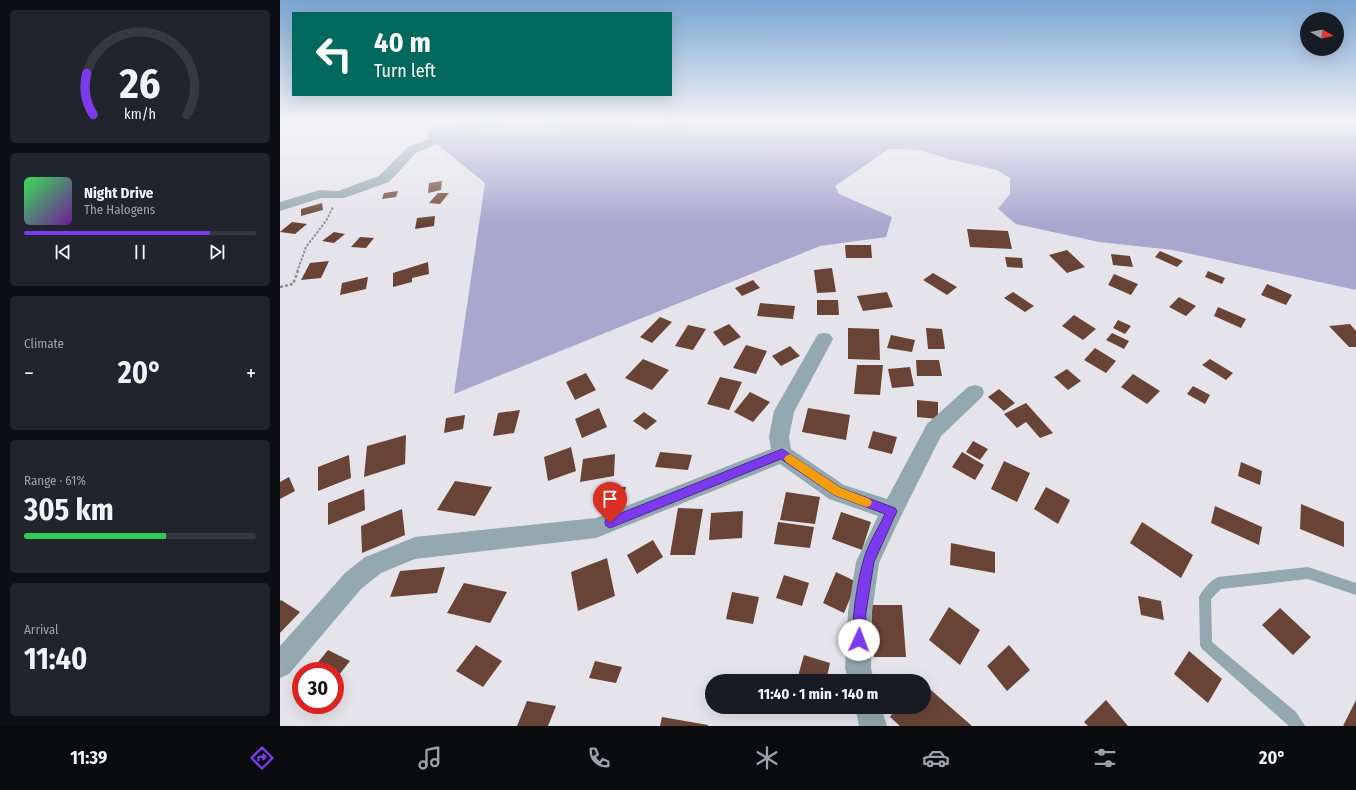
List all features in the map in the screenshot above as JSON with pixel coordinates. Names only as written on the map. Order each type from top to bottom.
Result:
[{"type":"street","points":[[280,207],[320,194],[339,195],[384,179],[406,156]]},
{"type":"street","points":[[824,339],[784,410],[779,437],[782,454],[837,492],[892,511]]},
{"type":"street","points":[[860,674],[858,668],[860,612],[868,562],[892,511],[934,430],[975,392]]},
{"type":"street","points":[[280,665],[353,581],[374,565],[415,548],[596,528],[782,454]]},
{"type":"street","points":[[870,714],[873,726]]},
{"type":"lane","points":[[1298,726],[1291,717],[1206,645],[1205,597],[1218,583],[1308,573],[1356,589]]},
{"type":"path","points":[[280,286],[293,284],[306,247],[326,222],[339,195]]},
{"type":"shaded area","points":[[452,156],[879,156],[835,186],[839,194],[892,217],[886,237],[820,246],[454,394],[485,183]]},
{"type":"shaded area","points":[[939,156],[1356,156],[1356,290],[1173,250],[1099,242],[1016,224],[998,209],[1010,194],[1010,178],[997,170]]},
{"type":"building","points":[[442,181],[441,190],[428,193],[429,183]]},
{"type":"building","points":[[398,191],[396,197],[382,199],[384,193]]},
{"type":"building","points":[[438,193],[449,193],[440,204],[429,203]]},
{"type":"building","points":[[322,203],[323,210],[301,216],[301,209]]},
{"type":"building","points":[[435,216],[434,226],[415,229],[417,218]]},
{"type":"building","points":[[292,222],[307,224],[295,234],[280,232]]},
{"type":"building","points":[[967,229],[1008,231],[1012,249],[970,247]]},
{"type":"building","points":[[334,232],[345,234],[334,243],[322,241]]},
{"type":"building","points":[[360,237],[374,238],[366,248],[351,247]]},
{"type":"building","points":[[845,245],[871,245],[872,258],[846,258]]},
{"type":"building","points":[[1067,250],[1085,267],[1067,273],[1049,255]]},
{"type":"building","points":[[1160,251],[1183,261],[1177,267],[1155,257]]},
{"type":"building","points":[[1111,254],[1130,256],[1133,267],[1113,265]]},
{"type":"building","points":[[1005,257],[1022,258],[1023,268],[1007,267]]},
{"type":"building","points":[[329,261],[321,278],[301,280],[310,263]]},
{"type":"building","points":[[428,262],[429,274],[412,278],[412,282],[393,287],[393,273]]},
{"type":"building","points":[[832,268],[836,292],[817,293],[814,270]]},
{"type":"building","points":[[1208,271],[1225,278],[1222,284],[1205,277]]},
{"type":"building","points":[[933,273],[957,287],[947,295],[923,280]]},
{"type":"building","points":[[1114,274],[1138,284],[1131,295],[1108,285]]},
{"type":"building","points":[[368,277],[366,289],[340,295],[342,283]]},
{"type":"building","points":[[753,280],[760,288],[742,296],[735,288]]},
{"type":"building","points":[[1267,284],[1292,295],[1286,305],[1261,295]]},
{"type":"building","points":[[887,292],[893,307],[863,311],[857,296]]},
{"type":"building","points":[[1013,292],[1034,306],[1025,312],[1004,298]]},
{"type":"building","points":[[1179,297],[1196,306],[1186,316],[1169,307]]},
{"type":"building","points":[[817,300],[838,300],[839,315],[817,315]]},
{"type":"building","points":[[760,303],[795,306],[793,319],[757,316]]},
{"type":"building","points":[[1218,307],[1246,319],[1241,328],[1214,316]]},
{"type":"building","points":[[1074,315],[1096,329],[1083,340],[1062,326]]},
{"type":"building","points":[[660,317],[672,322],[652,343],[640,337]]},
{"type":"building","points":[[1118,320],[1131,326],[1125,334],[1113,328]]},
{"type":"building","points":[[729,324],[741,337],[724,346],[713,332]]},
{"type":"building","points":[[1350,324],[1356,331],[1356,347],[1349,347],[1329,326]]},
{"type":"building","points":[[688,325],[706,329],[693,350],[675,346]]},
{"type":"building","points":[[848,328],[879,329],[880,360],[848,359]]},
{"type":"building","points":[[926,328],[942,329],[945,349],[928,349]]},
{"type":"building","points":[[1112,333],[1129,341],[1124,349],[1106,340]]},
{"type":"building","points":[[891,335],[915,340],[912,352],[887,348]]},
{"type":"building","points":[[746,345],[767,351],[756,374],[733,368]]},
{"type":"building","points":[[790,346],[800,356],[781,366],[772,356]]},
{"type":"building","points":[[1095,348],[1116,361],[1106,373],[1084,360]]},
{"type":"building","points":[[643,359],[669,370],[652,390],[625,378]]},
{"type":"building","points":[[1210,359],[1233,373],[1226,380],[1202,365]]},
{"type":"building","points":[[916,360],[939,360],[942,376],[917,376]]},
{"type":"building","points":[[857,365],[883,365],[880,395],[854,394]]},
{"type":"building","points":[[910,367],[914,386],[892,388],[888,369]]},
{"type":"building","points":[[1067,369],[1081,381],[1068,390],[1054,377]]},
{"type":"building","points":[[586,373],[596,390],[575,400],[566,382]]},
{"type":"building","points":[[1133,374],[1160,391],[1147,404],[1121,387]]},
{"type":"building","points":[[720,377],[742,382],[729,410],[707,404]]},
{"type":"building","points":[[1193,386],[1210,395],[1205,404],[1187,394]]},
{"type":"building","points":[[999,389],[1015,403],[1004,411],[988,397]]},
{"type":"building","points":[[750,392],[770,402],[753,422],[734,412]]},
{"type":"building","points":[[917,400],[938,402],[938,419],[917,417]]},
{"type":"building","points":[[1026,403],[1053,433],[1040,438],[1026,422],[1017,428],[1004,414]]},
{"type":"building","points":[[599,408],[607,427],[582,438],[575,419]]},
{"type":"building","points":[[808,408],[850,415],[846,440],[802,432]]},
{"type":"building","points":[[520,410],[514,433],[493,436],[498,413]]},
{"type":"building","points":[[644,412],[657,421],[646,430],[633,421]]},
{"type":"building","points":[[465,415],[463,429],[444,433],[446,418]]},
{"type":"building","points":[[873,431],[897,437],[892,454],[868,448]]},
{"type":"building","points":[[406,435],[405,464],[364,477],[367,446]]},
{"type":"building","points":[[973,441],[988,449],[980,460],[966,452]]},
{"type":"building","points":[[571,447],[576,471],[548,481],[544,457]]},
{"type":"building","points":[[660,452],[692,455],[688,470],[655,467]]},
{"type":"building","points":[[962,452],[984,465],[975,480],[952,467]]},
{"type":"building","points":[[615,454],[614,476],[580,482],[583,459]]},
{"type":"building","points":[[349,455],[351,478],[318,491],[318,467]]},
{"type":"building","points":[[1004,461],[1030,473],[1017,502],[991,489]]},
{"type":"building","points":[[1241,462],[1262,471],[1260,485],[1238,476]]},
{"type":"building","points":[[289,477],[295,491],[280,499],[280,482]]},
{"type":"building","points":[[455,481],[492,487],[475,516],[437,510]]},
{"type":"building","points":[[603,487],[626,487],[621,509],[597,508]]},
{"type":"building","points":[[1046,487],[1070,500],[1058,524],[1034,509]]},
{"type":"building","points":[[364,489],[365,510],[328,525],[328,503]]},
{"type":"building","points":[[786,492],[820,497],[815,524],[780,520]]},
{"type":"building","points":[[1301,504],[1344,522],[1344,547],[1300,529]]},
{"type":"building","points":[[1215,506],[1262,527],[1259,545],[1211,523]]},
{"type":"building","points":[[678,508],[703,509],[695,555],[670,555]]},
{"type":"building","points":[[402,509],[405,535],[362,553],[361,526]]},
{"type":"building","points":[[743,511],[742,538],[709,540],[711,513]]},
{"type":"building","points":[[841,512],[871,522],[862,550],[832,539]]},
{"type":"building","points":[[778,522],[814,527],[810,548],[774,544]]},
{"type":"building","points":[[1142,522],[1193,555],[1181,578],[1130,543]]},
{"type":"building","points":[[653,540],[663,557],[637,574],[627,555]]},
{"type":"building","points":[[951,543],[995,552],[995,573],[950,565]]},
{"type":"building","points":[[607,558],[615,596],[578,611],[571,572]]},
{"type":"building","points":[[445,567],[437,593],[390,597],[400,571]]},
{"type":"building","points":[[836,572],[857,582],[844,613],[823,603]]},
{"type":"building","points":[[784,575],[809,583],[802,606],[776,598]]},
{"type":"building","points":[[464,583],[507,592],[490,623],[447,613]]},
{"type":"building","points":[[732,592],[759,597],[753,624],[726,619]]},
{"type":"building","points":[[1138,596],[1161,601],[1164,620],[1141,615]]},
{"type":"building","points":[[281,600],[300,612],[280,633],[280,601]]},
{"type":"building","points":[[871,605],[902,605],[906,657],[874,657]]},
{"type":"building","points":[[949,607],[980,630],[960,665],[929,640]]},
{"type":"building","points":[[1280,608],[1311,637],[1293,655],[1262,625]]},
{"type":"building","points":[[476,645],[502,661],[483,687],[456,671]]},
{"type":"building","points":[[1009,645],[1030,670],[1007,691],[987,666]]},
{"type":"building","points":[[328,650],[350,661],[344,669],[344,662],[318,662]]},
{"type":"building","points":[[1189,651],[1222,679],[1208,703],[1174,674]]},
{"type":"building","points":[[804,655],[830,663],[828,674],[799,674]]},
{"type":"building","points":[[595,661],[622,667],[616,683],[589,678]]},
{"type":"building","points":[[931,690],[972,726],[900,726],[890,717],[892,714],[931,714]]},
{"type":"building","points":[[1106,700],[1128,726],[1088,726],[1084,722]]},
{"type":"building","points":[[1356,700],[1356,726],[1343,726]]},
{"type":"building","points":[[527,701],[556,706],[548,726],[517,726]]},
{"type":"building","points":[[662,717],[708,725],[708,726],[660,726]]},
{"type":"slow traffic","points":[[790,459],[837,492],[866,502]]},
{"type":"route","points":[[610,523],[782,454],[837,492],[892,511],[868,562],[860,612],[859,640]]}]
